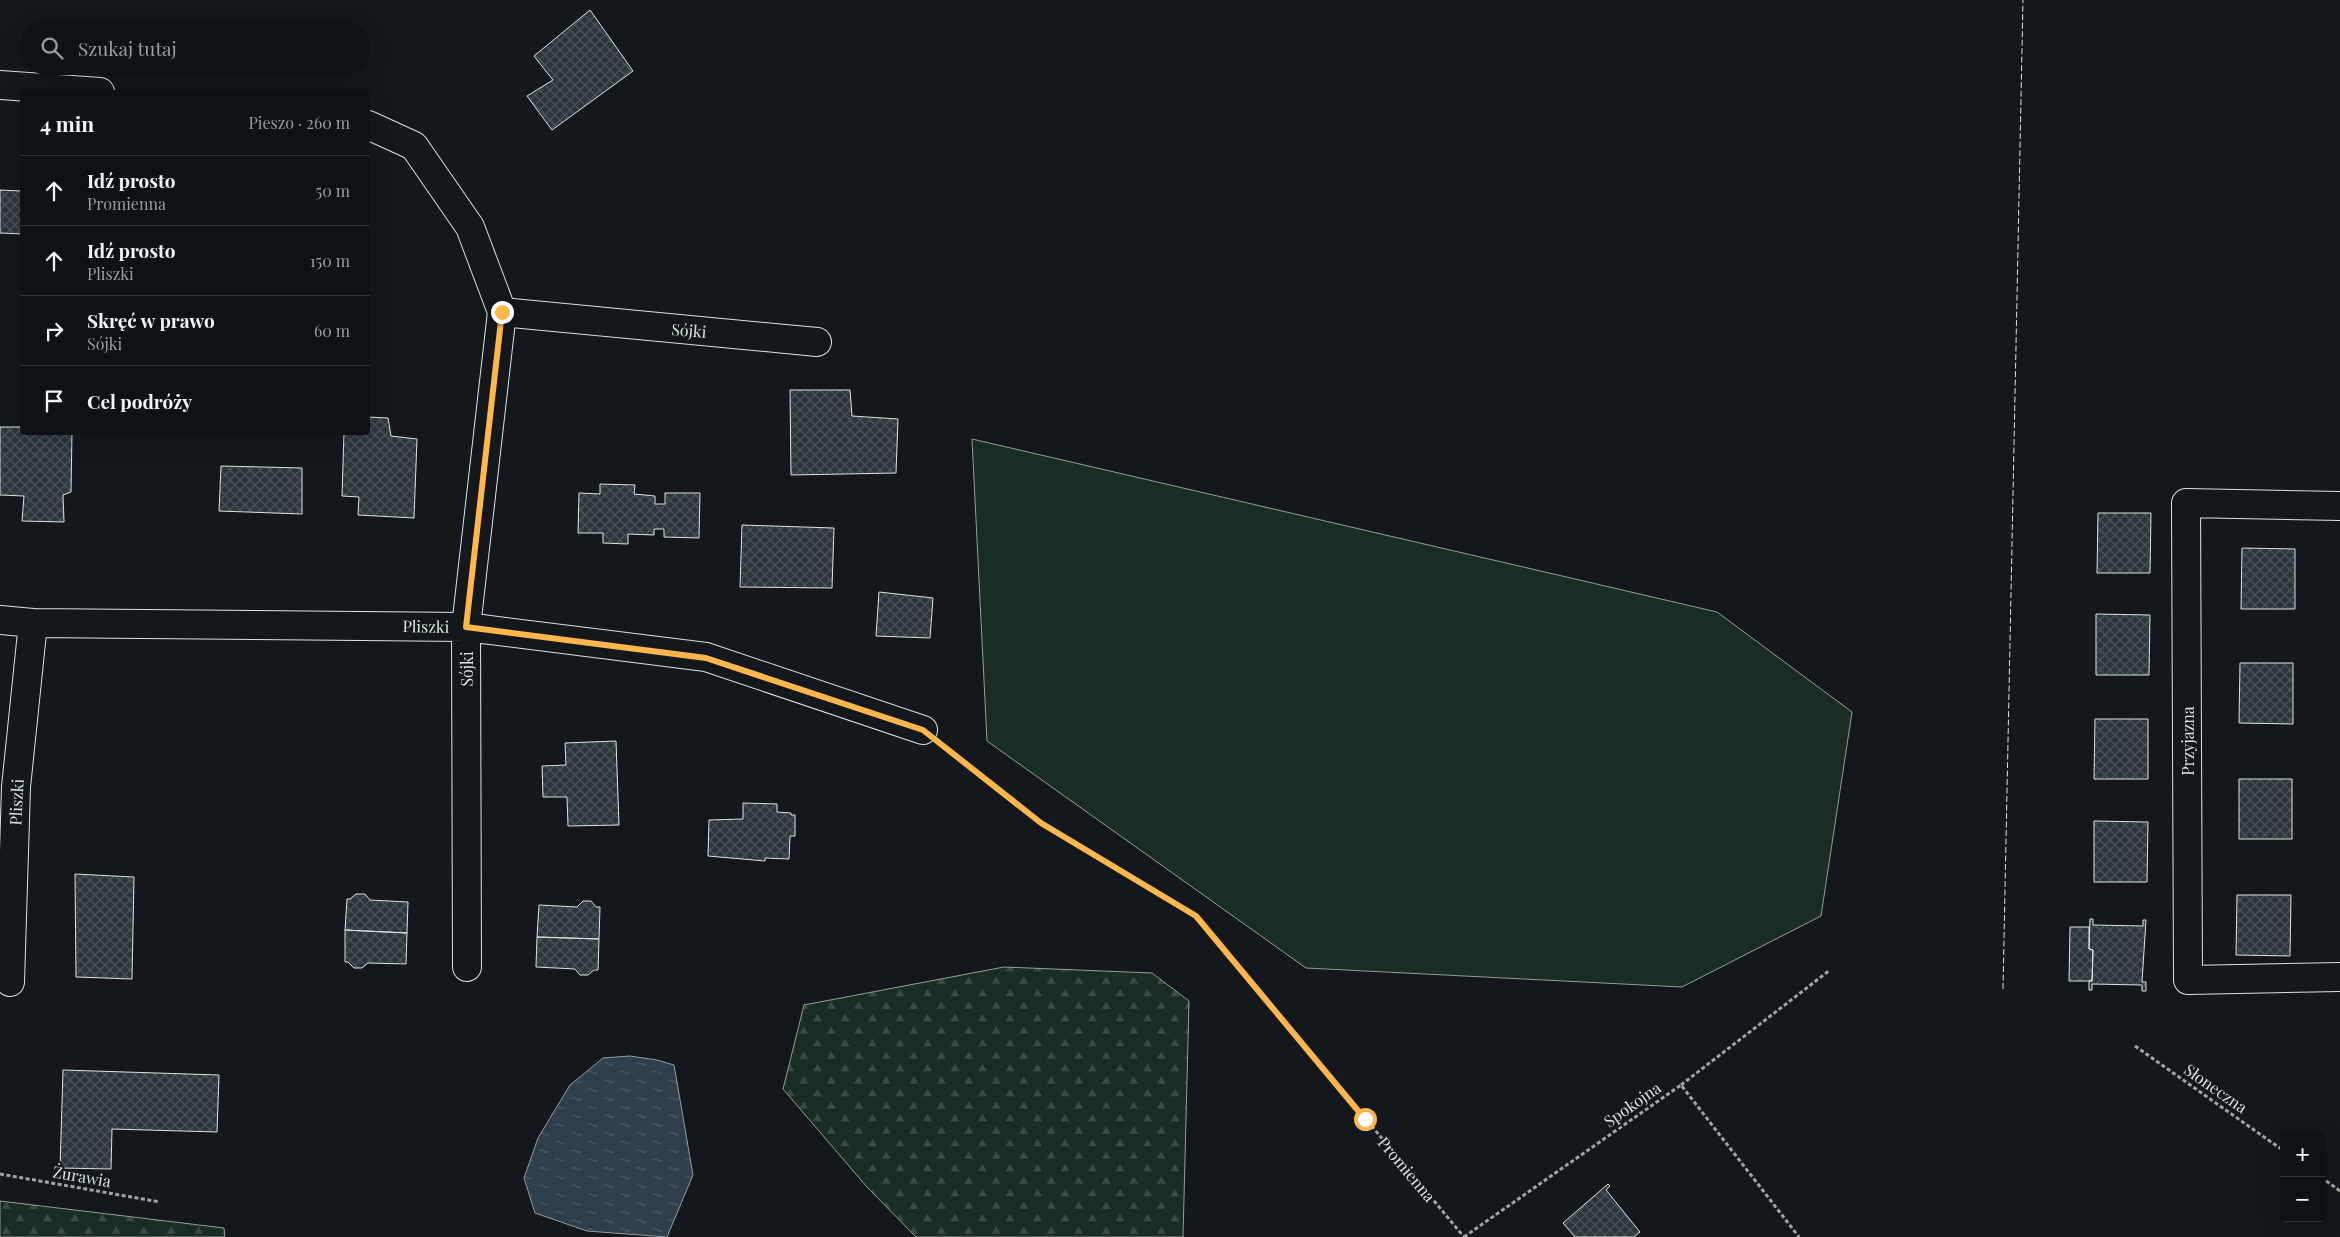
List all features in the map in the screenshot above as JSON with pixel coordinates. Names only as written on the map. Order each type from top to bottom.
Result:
[{"type":"street","points":[[0,85],[71,90]]},
{"type":"street","name":"Sójki","points":[[370,125],[414,146],[470,228],[502,312],[466,627],[466,967]]},
{"type":"street","name":"Sójki","points":[[502,312],[817,342]]},
{"type":"street","name":"Przyjazna","points":[[2340,506],[2186,503],[2188,980],[2340,977]]},
{"type":"street","name":"Pliszki","points":[[0,620],[33,623],[466,627],[706,658],[923,730]]},
{"type":"street","name":"Pliszki","points":[[10,982],[16,787],[33,623]]},
{"type":"path","name":"Promienna","points":[[923,730],[1041,823],[1196,916],[1464,1237]]},
{"type":"path","points":[[1680,1085],[1830,970]]},
{"type":"path","name":"Słoneczna","points":[[2135,1046],[2280,1148]]},
{"type":"path","name":"Spokojna","points":[[1464,1237],[1680,1085],[1798,1237]]},
{"type":"path","name":"Żurawia","points":[[0,1174],[160,1202]]},
{"type":"path","points":[[2325,1181],[2340,1191]]},
{"type":"green space","points":[[972,439],[1717,612],[1852,712],[1821,916],[1682,987],[1306,968],[987,741]]},
{"type":"green space","points":[[1004,967],[1152,973],[1189,1001],[1183,1237],[916,1237],[867,1187],[783,1089],[804,1005]]},
{"type":"green space","points":[[0,1201],[224,1228],[225,1237],[0,1237]]},
{"type":"water","points":[[630,1056],[674,1065],[693,1175],[667,1237],[587,1231],[535,1213],[524,1178],[538,1138],[570,1085],[603,1058]]},
{"type":"building","points":[[590,10],[633,71],[552,130],[527,96],[553,80],[534,56]]},
{"type":"building","points":[[0,190],[20,191],[20,234],[0,233]]},
{"type":"building","points":[[790,390],[850,390],[852,416],[898,419],[896,473],[791,475]]},
{"type":"building","points":[[370,417],[388,418],[391,436],[417,439],[414,518],[358,515],[359,497],[342,496],[344,435],[370,435]]},
{"type":"building","points":[[0,427],[20,427],[20,435],[72,435],[71,492],[63,495],[64,522],[22,521],[24,496],[0,495]]},
{"type":"building","points":[[221,466],[302,468],[302,514],[219,511]]},
{"type":"building","points":[[600,484],[635,485],[634,494],[655,496],[655,504],[665,504],[665,493],[700,493],[699,538],[664,537],[664,529],[654,529],[654,535],[628,534],[628,544],[603,543],[603,533],[578,533],[579,493],[600,494]]},
{"type":"building","points":[[2098,513],[2151,513],[2150,573],[2097,573]]},
{"type":"building","points":[[742,525],[834,528],[832,588],[740,587]]},
{"type":"building","points":[[2242,548],[2295,549],[2295,609],[2241,609]]},
{"type":"building","points":[[879,592],[933,598],[930,638],[876,636]]},
{"type":"building","points":[[2096,614],[2150,615],[2149,675],[2096,675]]},
{"type":"building","points":[[2240,663],[2293,663],[2293,724],[2239,723]]},
{"type":"building","points":[[2095,719],[2148,719],[2148,779],[2094,779]]},
{"type":"building","points":[[616,741],[619,825],[568,826],[567,797],[543,797],[542,766],[566,765],[565,743]]},
{"type":"building","points":[[2239,779],[2292,779],[2292,839],[2239,839]]},
{"type":"building","points":[[743,803],[777,804],[777,812],[795,815],[795,836],[790,836],[789,859],[765,858],[765,861],[708,856],[709,820],[743,819]]},
{"type":"building","points":[[2094,821],[2148,822],[2147,882],[2094,882]]},
{"type":"building","points":[[75,874],[134,877],[132,979],[76,977]]},
{"type":"building","points":[[356,894],[365,894],[370,900],[408,902],[407,933],[345,930],[347,899]]},
{"type":"building","points":[[2237,895],[2291,895],[2290,956],[2236,955]]},
{"type":"building","points":[[583,901],[591,901],[596,907],[600,907],[599,939],[537,937],[539,905],[577,907]]},
{"type":"building","points":[[2090,919],[2093,919],[2093,925],[2143,926],[2143,920],[2146,920],[2142,982],[2146,982],[2146,991],[2142,991],[2142,985],[2092,984],[2092,990],[2089,990],[2089,981],[2092,981],[2093,950],[2089,949]]},
{"type":"building","points":[[2070,927],[2089,927],[2089,949],[2093,950],[2092,981],[2069,981]]},
{"type":"building","points":[[345,930],[407,933],[406,964],[368,963],[362,968],[354,968],[348,962],[345,962]]},
{"type":"building","points":[[537,937],[599,939],[598,970],[594,970],[588,975],[580,975],[575,969],[536,967]]},
{"type":"building","points":[[63,1070],[219,1075],[217,1132],[112,1129],[111,1169],[60,1168]]},
{"type":"building","points":[[1608,1184],[1610,1186],[1606,1190],[1640,1232],[1634,1237],[1575,1237],[1563,1223]]},
{"type":"fence","points":[[2003,989],[2023,0]]},
{"type":"route","points":[[502,312],[466,627],[706,658],[923,730],[1041,823],[1196,916],[1365,1119]]}]
